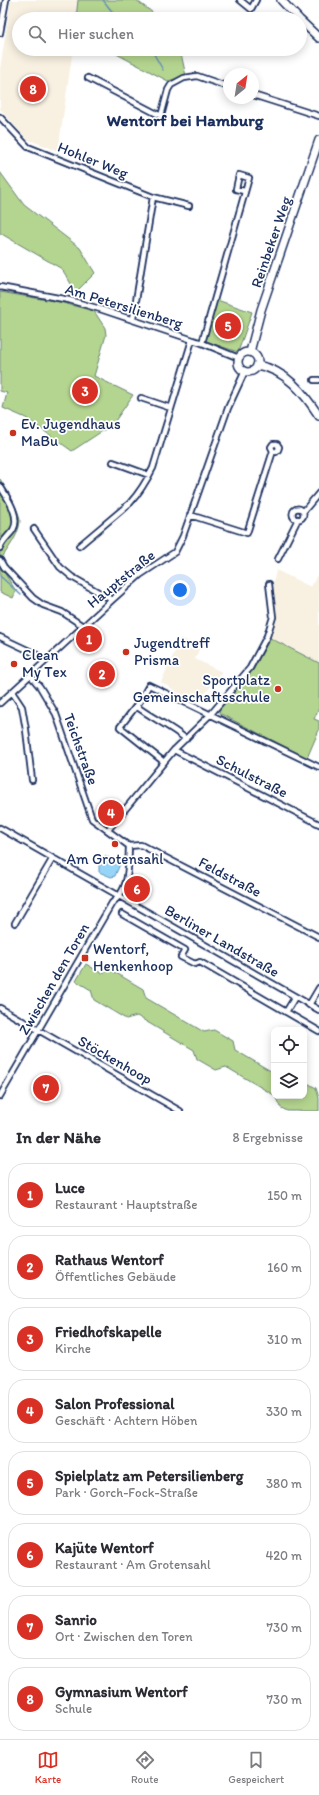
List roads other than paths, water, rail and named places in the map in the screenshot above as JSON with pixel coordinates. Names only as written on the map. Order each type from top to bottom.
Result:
[{"type":"main road","points":[[281,0],[292,12]]},
{"type":"main road","points":[[307,27],[319,38]]},
{"type":"main road","name":"Reinbeker Weg","points":[[250,352],[262,310],[317,152],[319,140]]},
{"type":"main road","points":[[250,352],[257,359],[257,365],[253,370],[245,371],[239,366],[239,358],[242,354],[250,352]]},
{"type":"main road","points":[[257,365],[273,369],[294,383],[319,416]]},
{"type":"street","points":[[0,33],[6,0]]},
{"type":"street","points":[[240,0],[251,10],[256,0]]},
{"type":"street","points":[[88,78],[161,116],[168,90],[171,85],[184,78],[197,76],[223,85]]},
{"type":"street","points":[[259,97],[319,116]]},
{"type":"street","name":"Hohler Weg","points":[[0,117],[28,146],[154,197],[189,206]]},
{"type":"street","points":[[202,343],[244,191]]},
{"type":"street","points":[[133,319],[154,197]]},
{"type":"street","name":"Am Petersilienberg","points":[[0,287],[69,300],[133,319],[202,343],[239,358]]},
{"type":"street","points":[[80,546],[138,495],[153,468],[170,408],[192,340]]},
{"type":"street","points":[[245,371],[228,408],[190,515],[247,533],[272,451]]},
{"type":"street","points":[[141,398],[170,408]]},
{"type":"street","points":[[113,462],[149,475]]},
{"type":"street","points":[[0,486],[10,504],[16,521],[14,529],[0,548]]},
{"type":"street","points":[[278,559],[298,520],[303,517],[303,512],[319,493]]},
{"type":"street","points":[[298,520],[294,516],[294,511],[299,509],[303,512]]},
{"type":"street","name":"Hauptstraße","points":[[0,703],[140,575],[175,552],[183,536],[190,515]]},
{"type":"street","points":[[34,529],[60,567],[72,577],[112,600]]},
{"type":"street","points":[[0,560],[4,567],[33,598],[43,605],[62,612],[84,626]]},
{"type":"street","points":[[119,897],[126,884],[129,846],[108,830],[174,750],[211,714],[250,668],[267,636],[273,617],[269,584]]},
{"type":"street","points":[[0,637],[34,653],[45,661]]},
{"type":"street","name":"Teichstraße","points":[[30,675],[40,687],[56,714],[92,819],[108,830]]},
{"type":"street","points":[[164,762],[120,727],[136,706],[149,685],[319,767]]},
{"type":"street","points":[[12,692],[22,707],[32,780]]},
{"type":"street","points":[[136,706],[168,725],[186,739]]},
{"type":"street","name":"Schulstraße","points":[[174,750],[319,824]]},
{"type":"street","name":"Berliner Landstraße","points":[[0,828],[319,1010]]},
{"type":"street","name":"Feldstraße","points":[[129,846],[141,845],[319,937]]},
{"type":"street","points":[[16,923],[53,858]]},
{"type":"street","name":"Zwischen den Toren","points":[[0,1096],[112,904],[119,897]]},
{"type":"street","name":"Berliner Landstraße","points":[[122,914],[185,950],[181,957],[195,964],[200,962],[319,1031]]},
{"type":"street","points":[[309,1005],[319,988]]},
{"type":"street","points":[[286,1012],[295,997]]},
{"type":"street","name":"Stöckenhoop","points":[[0,1008],[180,1111]]},
{"type":"water","points":[[105,856],[120,864],[115,876],[111,877],[99,872],[99,863]]},
{"type":"waterway","points":[[103,0],[112,12]]},
{"type":"waterway","points":[[155,56],[163,70]]},
{"type":"waterway","points":[[0,576],[21,595]]},
{"type":"place","name":"Gymnasium Wentorf","points":[[33,89]]},
{"type":"place","name":"Spielplatz am Petersilienberg","points":[[228,326]]},
{"type":"place","name":"Friedhofskapelle","points":[[85,391]]},
{"type":"place","name":"Ev. Jugendhaus MaBu","points":[[13,433]]},
{"type":"place","name":"Luce","points":[[89,639]]},
{"type":"place","name":"Jugendtreff Prisma","points":[[126,652]]},
{"type":"place","name":"Clean My Tex","points":[[14,664]]},
{"type":"place","name":"Rathaus Wentorf","points":[[102,674]]},
{"type":"place","name":"Sportplatz Gemeinschaftsschule","points":[[278,689]]},
{"type":"place","name":"Salon Professional","points":[[111,813]]},
{"type":"place","name":"Am Grotensahl","points":[[115,844]]},
{"type":"place","name":"Kajüte Wentorf","points":[[137,889]]},
{"type":"place","name":"Wentorf, Henkenhoop","points":[[85,958]]},
{"type":"place","name":"Sanrio","points":[[46,1088]]},
{"type":"district","name":"Wentorf bei Hamburg","points":[[185,120]]}]
